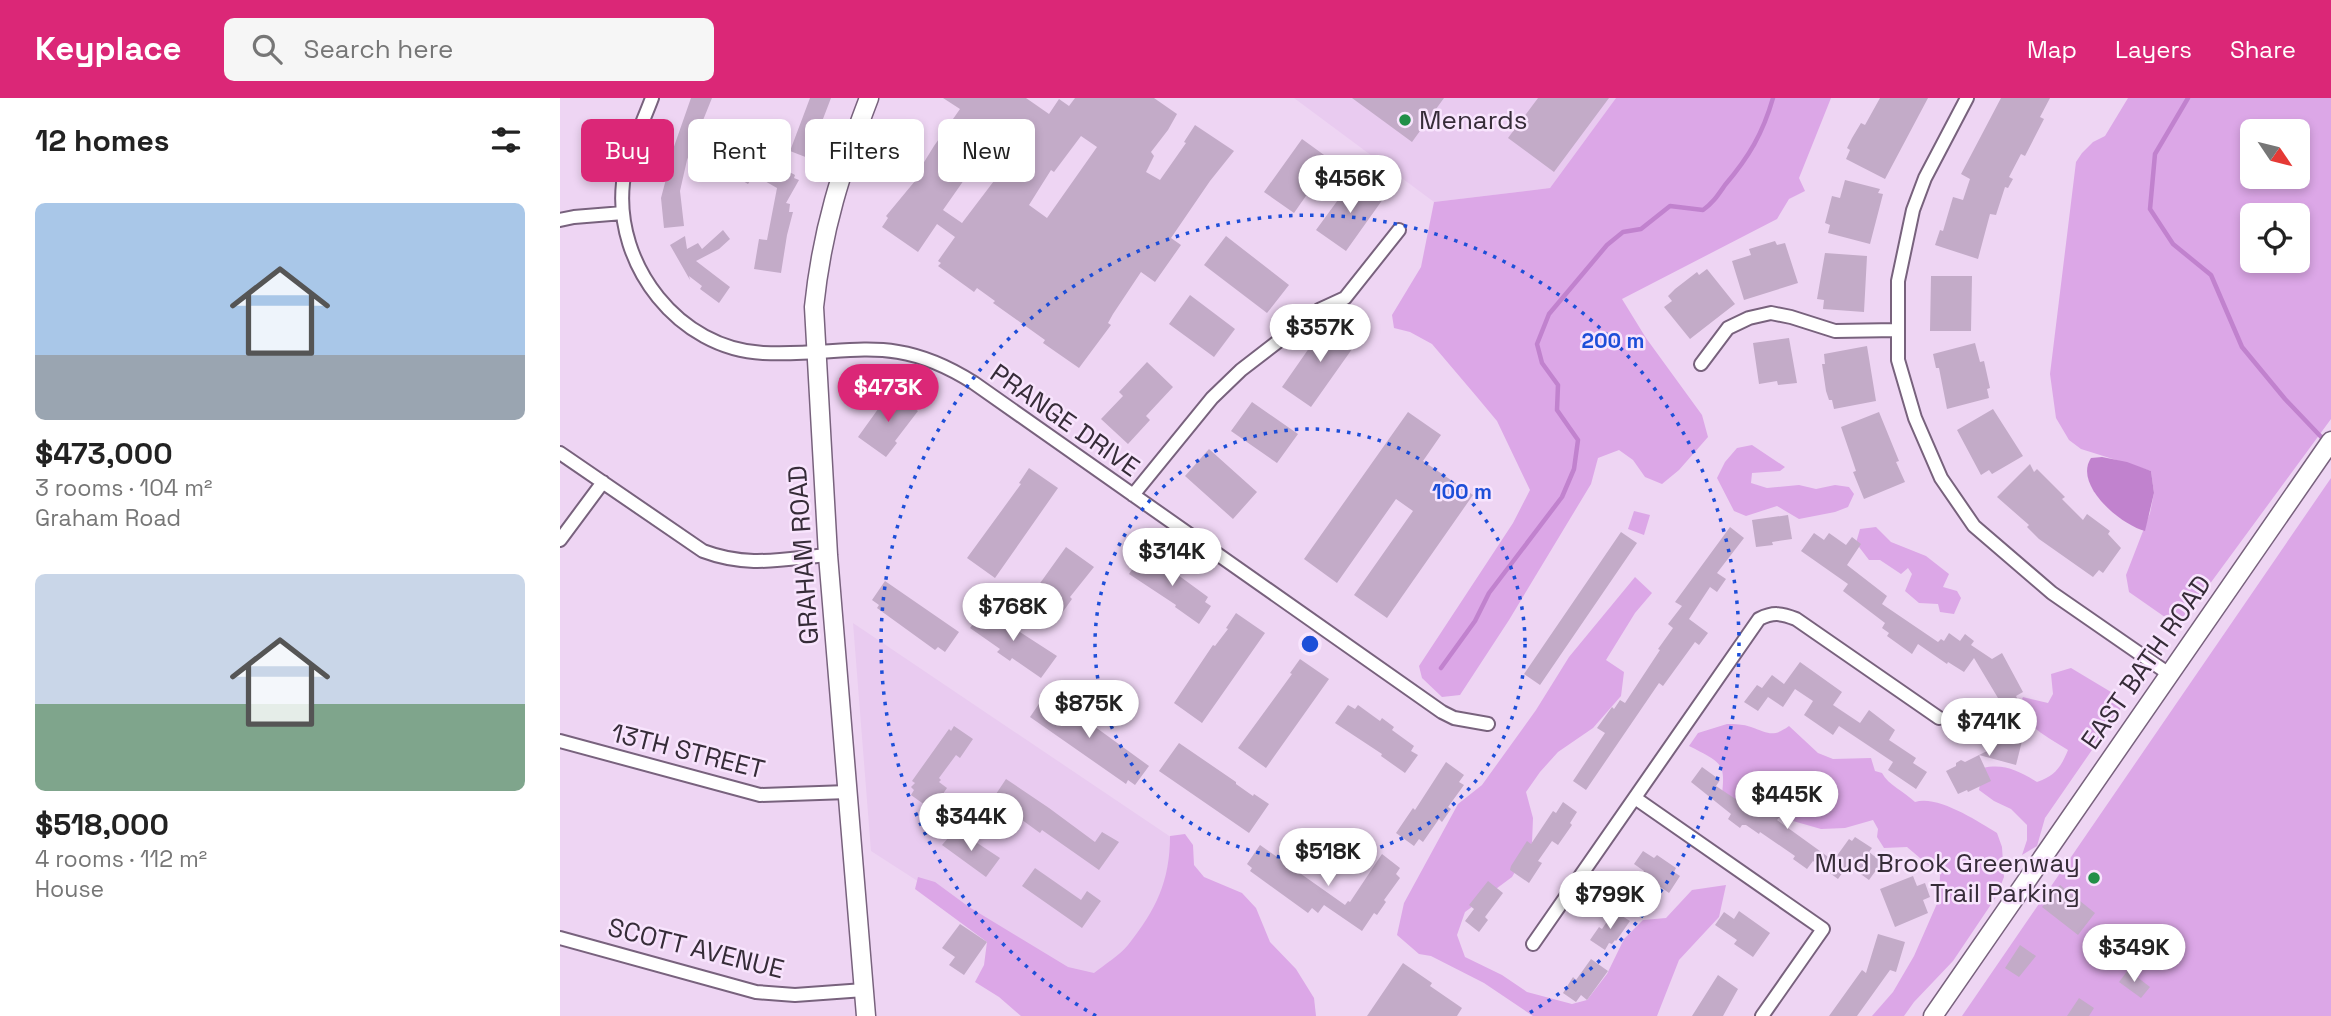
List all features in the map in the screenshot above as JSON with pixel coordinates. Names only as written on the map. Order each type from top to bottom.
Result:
[{"type":"main road","name":"GRAHAM ROAD","points":[[866,1016],[828,555],[814,307],[822,244],[833,197],[869,98]]},
{"type":"main road","name":"EAST BATH ROAD","points":[[1933,1016],[2331,441]]},
{"type":"street","name":"PRANGE DRIVE","points":[[652,98],[625,174],[623,213],[641,275],[669,311],[687,325],[716,342],[762,354],[862,348],[901,351],[945,366],[974,383],[1442,712],[1454,718],[1488,724]]},
{"type":"street","points":[[1967,98],[1925,178],[1909,220],[1898,281],[1898,360],[1915,418],[1941,478],[1974,526],[2052,593],[2169,674]]},
{"type":"street","points":[[560,220],[623,213]]},
{"type":"street","points":[[1133,495],[1212,398],[1241,370],[1319,310],[1345,298],[1399,230]]},
{"type":"street","points":[[1701,364],[1728,328],[1749,318],[1771,313],[1835,331],[1897,330]]},
{"type":"street","points":[[560,453],[703,551],[724,559],[749,562],[828,555]]},
{"type":"street","points":[[560,540],[603,482]]},
{"type":"street","points":[[1533,944],[1759,619],[1769,614],[1781,613],[1796,619],[1939,718]]},
{"type":"street","name":"13TH STREET","points":[[560,741],[760,795],[848,792]]},
{"type":"street","points":[[1636,798],[1823,929],[1762,1016]]},
{"type":"street","name":"SCOTT AVENUE","points":[[560,938],[756,992],[795,995],[864,990]]},
{"type":"shaded area","points":[[1294,98],[1616,98],[1550,188],[1434,202]]},
{"type":"shaded area","points":[[1616,98],[1831,98],[1799,178],[1805,191],[1789,199],[1777,219],[1622,299],[1646,338],[1702,415],[1708,437],[1679,470],[1662,484],[1645,477],[1633,460],[1619,450],[1598,458],[1591,484],[1509,620],[1460,695],[1442,697],[1422,678],[1419,666],[1513,523],[1530,490],[1497,421],[1432,344],[1410,332],[1394,328],[1392,315],[1421,267],[1434,202],[1550,188]]},
{"type":"shaded area","points":[[2128,98],[2331,98],[2331,419],[2187,615],[2172,622],[2129,592],[2126,575],[2150,513],[2154,493],[2151,471],[2081,449],[2069,440],[2056,418],[2050,374],[2076,162],[2093,142],[2105,136]]},
{"type":"shaded area","points":[[1752,445],[1785,467],[1780,471],[1752,473],[1751,483],[1767,488],[1799,485],[1816,489],[1835,485],[1849,487],[1854,494],[1848,507],[1799,519],[1777,506],[1746,516],[1734,511],[1717,478],[1725,462],[1737,448]]},
{"type":"shaded area","points":[[2102,457],[2151,471],[2154,493],[2145,531],[2124,521],[2102,502],[2094,491],[2088,480],[2087,469],[2091,458]]},
{"type":"shaded area","points":[[2331,478],[2331,1016],[1962,1016]]},
{"type":"shaded area","points":[[1634,511],[1650,515],[1644,535],[1628,529]]},
{"type":"shaded area","points":[[1876,527],[1891,542],[1926,556],[1949,574],[1943,587],[1957,591],[1961,598],[1954,614],[1940,612],[1938,604],[1919,603],[1905,591],[1912,574],[1908,568],[1901,574],[1880,560],[1869,560],[1856,543],[1860,529]]},
{"type":"shaded area","points":[[1635,577],[1652,593],[1635,613],[1606,660],[1624,672],[1621,696],[1593,728],[1558,752],[1526,792],[1533,818],[1532,843],[1512,877],[1465,912],[1457,935],[1465,957],[1502,975],[1527,992],[1572,1004],[1587,1000],[1607,974],[1624,939],[1643,920],[1666,918],[1692,890],[1726,885],[1719,917],[1679,960],[1657,1016],[1533,1016],[1484,983],[1431,956],[1419,954],[1397,935],[1404,903],[1458,804],[1482,785],[1536,710],[1569,657]]},
{"type":"shaded area","points":[[853,623],[1193,852],[1096,996],[871,851]]},
{"type":"shaded area","points":[[2071,668],[2116,695],[2123,705],[2045,818],[2037,846],[2022,855],[2027,840],[2027,825],[2011,809],[1979,790],[1983,768],[2011,769],[2037,782],[2057,770],[2068,750],[2033,727],[2017,709],[2023,697],[2048,703],[2053,694],[2051,674]]},
{"type":"shaded area","points":[[1727,724],[1745,725],[1770,733],[1789,726],[1818,753],[1833,759],[1871,758],[1875,771],[1882,773],[1915,802],[1935,802],[1946,806],[1997,833],[2002,847],[2004,877],[1996,897],[1953,961],[1904,1016],[1872,1016],[1893,992],[1914,956],[1939,899],[1940,875],[1907,847],[1884,848],[1877,837],[1878,829],[1873,820],[1845,828],[1821,829],[1786,819],[1742,797],[1721,805],[1721,767],[1711,757],[1689,746],[1698,733]]},
{"type":"shaded area","points":[[1185,834],[1193,845],[1194,865],[1204,877],[1242,893],[1256,908],[1270,942],[1296,969],[1314,998],[1316,1016],[1021,1016],[999,997],[975,982],[984,965],[987,942],[915,889],[918,877],[935,882],[969,907],[1068,967],[1094,973],[1124,949],[1146,920],[1164,881],[1170,836]]},
{"type":"building","points":[[691,98],[712,98],[704,119],[688,119],[688,158],[680,191],[684,226],[664,228],[661,198],[665,182],[674,182],[674,147]]},
{"type":"building","points":[[810,98],[831,98],[823,119],[805,119],[805,157],[791,151]]},
{"type":"building","points":[[943,98],[1026,98],[1049,114],[1059,99],[1069,106],[1075,98],[1154,98],[1177,114],[1151,152],[1154,156],[1146,172],[1160,180],[1195,125],[1234,151],[1171,238],[1181,245],[1155,282],[1141,272],[1113,314],[1108,323],[1111,325],[1079,368],[1043,343],[1045,340],[993,303],[995,301],[977,288],[974,292],[938,266],[941,263],[938,261],[955,237],[937,224],[918,252],[882,227],[888,218],[886,216],[914,182],[924,182],[924,162],[938,140],[938,182],[963,182],[943,210],[962,223],[993,182],[1035,182],[1035,119],[953,119],[960,109]],"holes":[[[1081,136],[1097,147],[1047,218],[1029,205],[1051,170],[1054,172]]]},
{"type":"building","name":"Menards","points":[[1352,98],[1444,98],[1412,142]]},
{"type":"building","points":[[1538,98],[1609,98],[1554,172],[1508,138]]},
{"type":"building","points":[[1880,98],[1928,98],[1885,179],[1846,159],[1852,138],[1861,123],[1865,125]]},
{"type":"building","points":[[2001,98],[2050,98],[2040,117],[2044,119],[2025,156],[2021,154],[2009,177],[2013,179],[2008,188],[2005,187],[1996,215],[1990,214],[1978,259],[1935,245],[1940,230],[1943,231],[1953,197],[1963,200],[1970,179],[1961,174]]},
{"type":"building","points":[[1302,139],[1331,160],[1294,213],[1264,192]]},
{"type":"building","points":[[791,173],[799,180],[786,203],[790,204],[789,212],[793,212],[781,273],[754,269],[759,239],[767,240],[777,188],[766,182],[791,182]]},
{"type":"building","points":[[1354,178],[1383,199],[1346,251],[1316,230]]},
{"type":"building","points":[[1845,180],[1880,189],[1878,193],[1883,194],[1870,244],[1828,233],[1830,225],[1825,223],[1832,196],[1840,198]]},
{"type":"building","points":[[723,230],[730,239],[719,249],[696,261],[730,287],[719,303],[700,289],[702,286],[689,276],[690,280],[670,245],[685,236],[687,249],[698,243],[702,249]]},
{"type":"building","points":[[1226,236],[1289,285],[1267,313],[1204,265]]},
{"type":"building","points":[[1775,241],[1777,245],[1785,243],[1798,283],[1744,300],[1732,261],[1751,255],[1749,249]]},
{"type":"building","points":[[1825,253],[1867,256],[1864,312],[1823,309],[1824,300],[1817,299]]},
{"type":"building","points":[[1707,269],[1735,304],[1690,339],[1664,307],[1672,301],[1668,296],[1675,289],[1697,272],[1699,275]]},
{"type":"building","points":[[1931,276],[1972,276],[1971,331],[1930,331]]},
{"type":"building","points":[[1190,295],[1235,329],[1214,357],[1169,324]]},
{"type":"building","points":[[1328,321],[1357,342],[1311,407],[1282,387]]},
{"type":"building","points":[[1789,338],[1797,383],[1778,385],[1777,381],[1759,384],[1753,343]]},
{"type":"building","points":[[1975,343],[1980,362],[1984,361],[1990,388],[1987,389],[1989,398],[1947,409],[1939,368],[1936,368],[1933,354]]},
{"type":"building","points":[[1867,346],[1876,401],[1834,409],[1826,391],[1822,364],[1825,364],[1824,354]]},
{"type":"building","points":[[1147,362],[1173,387],[1146,416],[1150,420],[1128,444],[1101,419],[1123,396],[1119,392]]},
{"type":"building","points":[[891,391],[918,411],[886,457],[858,437]]},
{"type":"building","points":[[1252,402],[1298,434],[1277,463],[1231,431]]},
{"type":"building","points":[[1993,409],[2023,456],[1992,474],[1989,470],[1981,475],[1957,430]]},
{"type":"building","points":[[1408,412],[1441,435],[1423,461],[1473,495],[1387,618],[1354,595],[1413,511],[1396,499],[1337,583],[1304,559]]},
{"type":"building","points":[[1879,412],[1905,482],[1864,499],[1853,472],[1856,471],[1841,427]]},
{"type":"building","points":[[1209,449],[1257,492],[1233,519],[1185,476]]},
{"type":"building","points":[[2030,464],[2034,472],[2037,469],[2065,497],[2062,499],[2083,520],[2087,514],[2110,531],[2108,534],[2121,548],[2103,573],[2099,570],[2093,577],[2039,539],[2027,527],[2029,525],[1997,497]]},
{"type":"building","points":[[1029,468],[1058,488],[995,578],[967,558],[1021,484],[1019,483]]},
{"type":"building","points":[[1788,515],[1792,539],[1756,547],[1752,520]]},
{"type":"building","points":[[1730,527],[1744,538],[1717,573],[1726,579],[1717,592],[1710,587],[1689,619],[1708,633],[1699,645],[1695,642],[1663,686],[1659,683],[1586,790],[1573,781],[1605,733],[1597,728],[1612,707],[1614,709],[1620,700],[1625,703],[1673,628],[1668,624],[1682,606],[1675,602]]},
{"type":"building","points":[[1621,532],[1637,543],[1540,685],[1524,674]]},
{"type":"building","points":[[1814,533],[1824,540],[1829,533],[1846,545],[1852,537],[1861,544],[1847,565],[1887,596],[1882,604],[1938,642],[1941,639],[1944,641],[1949,633],[1960,641],[1965,634],[1974,641],[1971,645],[1992,659],[2002,653],[2023,692],[2016,696],[2018,700],[2004,708],[1974,658],[1964,672],[1918,644],[1912,654],[1887,636],[1889,633],[1882,628],[1885,623],[1843,591],[1848,584],[1801,551]]},
{"type":"building","points":[[1066,547],[1094,567],[1070,597],[1072,599],[1062,613],[1033,593]]},
{"type":"building","points":[[1142,555],[1149,560],[1152,556],[1208,597],[1205,602],[1211,606],[1199,624],[1129,574]]},
{"type":"building","points":[[885,581],[959,632],[945,652],[938,647],[935,650],[877,608],[879,605],[872,600]]},
{"type":"building","points":[[986,606],[1011,623],[1009,625],[1057,656],[1041,678],[1012,658],[1010,661],[997,652],[1000,649],[970,628]]},
{"type":"building","points":[[1236,613],[1265,633],[1202,723],[1174,703],[1213,645],[1215,646],[1228,629],[1226,628]]},
{"type":"building","points":[[1300,659],[1329,679],[1266,768],[1238,748]]},
{"type":"building","points":[[1800,662],[1842,692],[1833,705],[1860,723],[1869,710],[1895,730],[1889,740],[1916,758],[1913,763],[1927,772],[1916,789],[1888,770],[1893,762],[1839,726],[1833,735],[1804,715],[1813,701],[1795,689],[1783,707],[1768,697],[1758,711],[1744,702],[1757,685],[1762,688],[1772,675],[1784,684]]},
{"type":"building","points":[[1047,692],[1149,766],[1135,785],[1128,780],[1126,784],[1030,717]]},
{"type":"building","points":[[1348,705],[1355,709],[1358,705],[1380,721],[1382,718],[1394,727],[1392,730],[1414,746],[1411,751],[1418,755],[1405,773],[1335,723]]},
{"type":"building","points":[[2003,716],[2024,722],[2016,765],[1979,755],[1993,748]]},
{"type":"building","points":[[954,726],[973,739],[960,758],[956,755],[939,778],[939,782],[947,788],[932,810],[911,795],[914,790],[911,787],[915,783],[912,781],[949,729],[951,731]]},
{"type":"building","points":[[1179,743],[1253,796],[1254,794],[1269,804],[1249,833],[1159,771]]},
{"type":"building","points":[[1979,755],[1991,781],[1958,794],[1946,771],[1961,760],[1965,762]]},
{"type":"building","points":[[1446,762],[1464,775],[1459,782],[1464,785],[1448,807],[1451,809],[1442,822],[1439,819],[1423,842],[1419,839],[1414,846],[1396,833],[1413,808],[1415,810]]},
{"type":"building","points":[[1702,767],[1720,780],[1716,786],[1740,802],[1742,799],[1744,801],[1752,790],[1762,797],[1761,799],[1782,814],[1777,820],[1831,859],[1834,855],[1836,857],[1849,839],[1852,841],[1855,837],[1872,848],[1869,852],[1882,862],[1869,880],[1848,865],[1838,879],[1813,861],[1807,869],[1793,859],[1795,856],[1760,832],[1759,834],[1746,825],[1740,828],[1728,819],[1731,814],[1691,782]]},
{"type":"building","points":[[1006,779],[1095,842],[1102,832],[1119,842],[1099,870],[1042,830],[1040,833],[1018,817],[1015,820],[990,803]]},
{"type":"building","points":[[1563,802],[1577,812],[1570,823],[1572,825],[1558,845],[1552,841],[1538,861],[1542,863],[1529,883],[1510,870],[1511,866],[1527,841],[1531,844],[1553,811],[1556,813]]},
{"type":"building","points":[[956,829],[1000,858],[986,877],[942,845]]},
{"type":"building","points":[[1260,845],[1345,905],[1350,902],[1382,854],[1400,868],[1396,874],[1400,878],[1377,915],[1374,913],[1362,931],[1324,905],[1318,913],[1312,908],[1308,913],[1250,871],[1252,868],[1247,864]]},
{"type":"building","points":[[1643,851],[1654,858],[1657,855],[1676,868],[1674,872],[1680,876],[1669,893],[1642,874],[1644,871],[1634,864]]},
{"type":"building","points":[[1035,868],[1081,900],[1087,891],[1101,901],[1082,928],[1022,886]]},
{"type":"building","points":[[1913,876],[1917,886],[1925,883],[1930,897],[1923,900],[1928,913],[1895,927],[1880,889]]},
{"type":"building","points":[[1488,881],[1503,893],[1485,917],[1488,920],[1479,932],[1465,921],[1474,909],[1469,905]]},
{"type":"building","points":[[2060,885],[2095,913],[2078,935],[2042,907]]},
{"type":"building","points":[[1614,911],[1630,921],[1616,941],[1609,943],[1605,950],[1590,940],[1599,927],[1602,929]]},
{"type":"building","points":[[1739,911],[1770,933],[1753,957],[1734,944],[1737,940],[1715,925],[1724,912],[1734,919]]},
{"type":"building","points":[[960,924],[987,942],[964,975],[949,965],[955,957],[942,948]]},
{"type":"building","points":[[1878,934],[1905,942],[1896,972],[1890,970],[1857,1016],[1829,1016],[1862,970],[1866,973]]},
{"type":"building","points":[[2020,945],[2036,956],[2019,977],[2005,968]]},
{"type":"building","points":[[1591,959],[1608,971],[1587,1000],[1581,995],[1576,1002],[1563,993],[1573,977],[1576,980]]},
{"type":"building","points":[[1403,963],[1462,1008],[1457,1016],[1367,1016]]},
{"type":"building","points":[[2128,970],[2150,987],[2141,998],[2119,982]]},
{"type":"building","points":[[1718,975],[1738,989],[1723,1016],[1692,1016]]},
{"type":"building","points":[[2079,998],[2094,1008],[2089,1016],[2067,1016]]},
{"type":"waterway","points":[[1441,668],[1475,621],[1489,593],[1562,497],[1574,469],[1578,440],[1557,410],[1558,385],[1542,363],[1537,344],[1549,314],[1607,245],[1623,232],[1641,229],[1670,206],[1703,210],[1710,205],[1754,144],[1773,98]]},
{"type":"waterway","points":[[2188,98],[2155,154],[2150,209],[2173,244],[2211,275],[2242,347],[2285,399],[2326,442]]},
{"type":"place","name":"Menards","points":[[1405,120]]},
{"type":"place","name":"Mud Brook Greenway Trail Parking","points":[[2094,878]]}]
